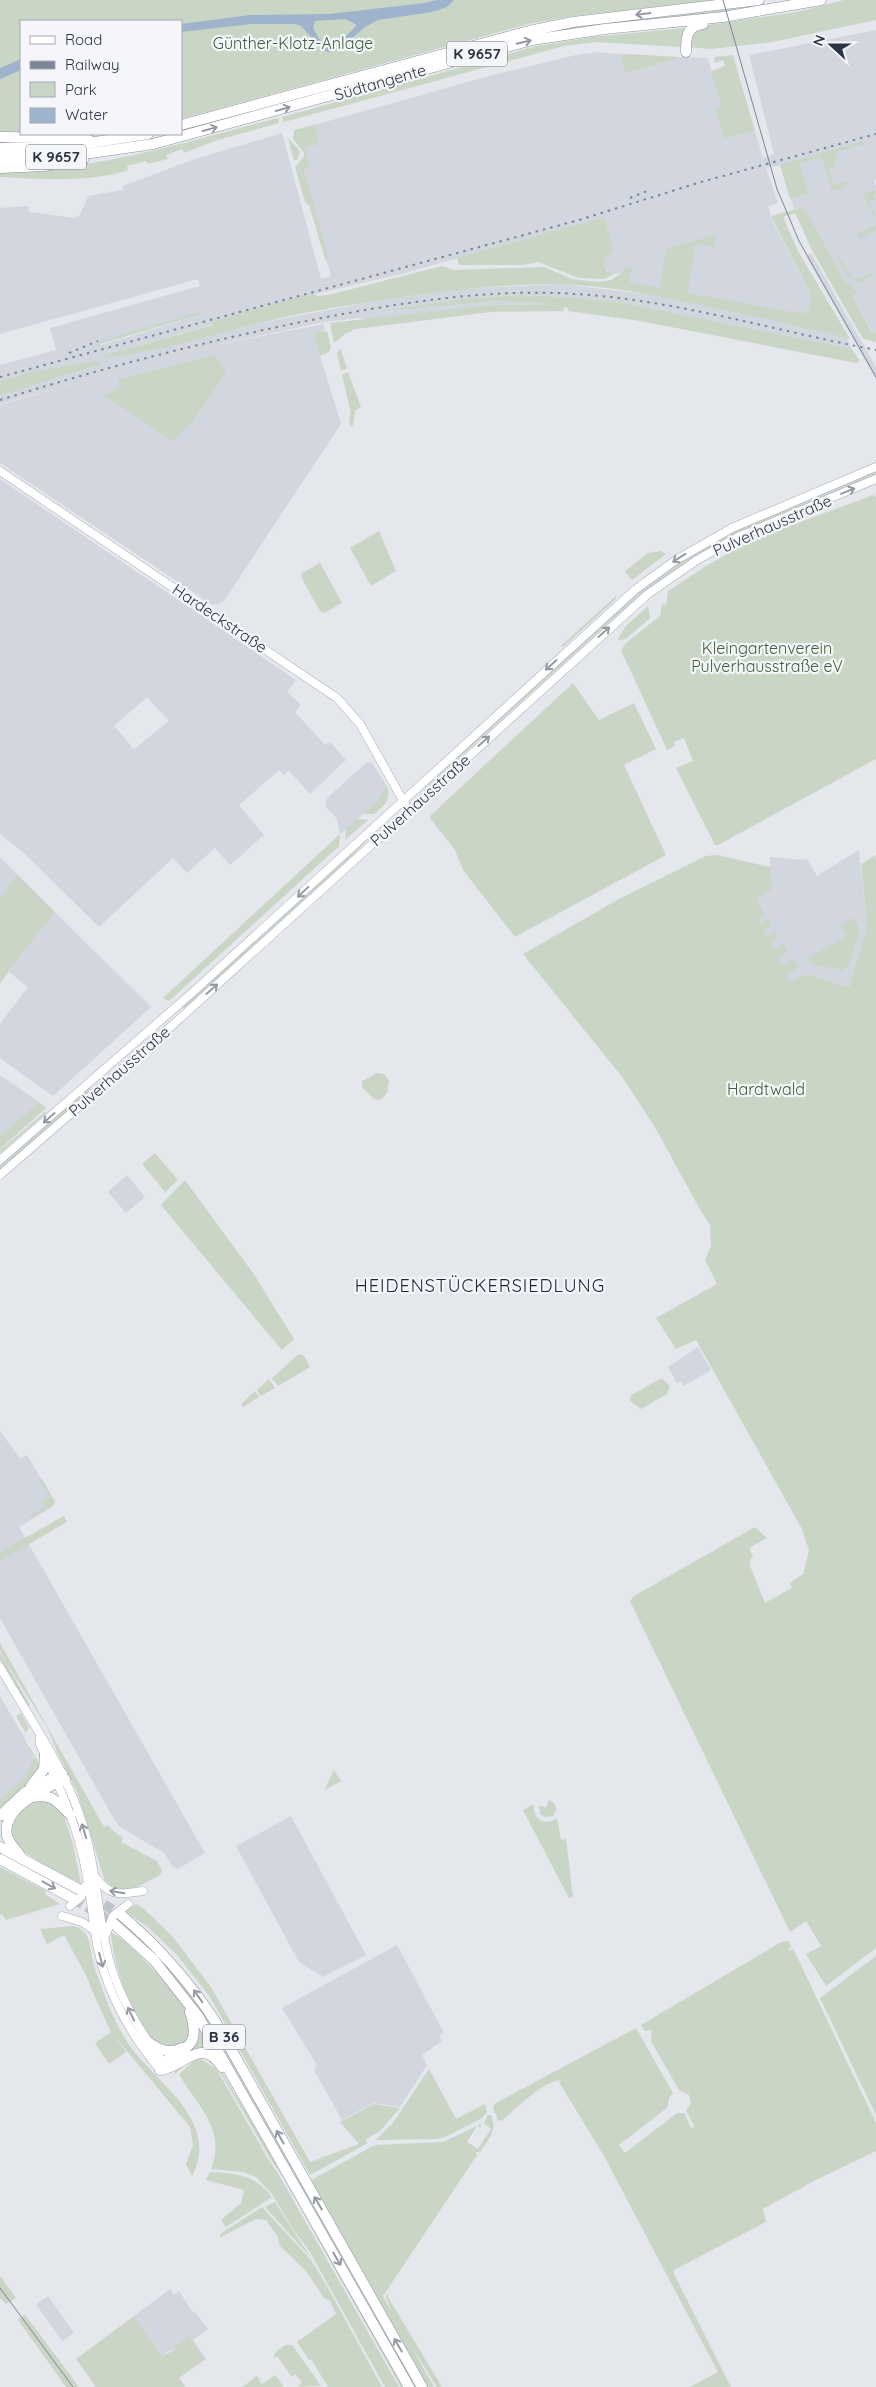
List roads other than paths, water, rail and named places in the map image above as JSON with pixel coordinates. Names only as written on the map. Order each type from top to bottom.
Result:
[{"type":"highway","name":"Südtangente","points":[[182,125],[529,31],[573,22],[759,0]]},
{"type":"highway","name":"Südtangente","points":[[0,158],[42,158],[111,151],[153,144],[532,40],[605,29],[723,18],[820,0]]},
{"type":"highway","name":"K 9657","points":[[686,52],[687,36],[691,28],[723,18]]},
{"type":"highway","name":"K 9657","points":[[0,148],[93,143],[142,135]]},
{"type":"highway","points":[[0,137],[84,138],[93,143]]},
{"type":"highway","points":[[0,168],[44,166],[80,161],[99,157],[111,151]]},
{"type":"highway","points":[[22,1859],[10,1841],[7,1828],[42,1772],[45,1764],[44,1754]]},
{"type":"highway","points":[[0,1816],[27,1796],[60,1778]]},
{"type":"highway","points":[[27,1796],[51,1797],[59,1802],[71,1815]]},
{"type":"highway","points":[[0,1847],[22,1859],[75,1898]]},
{"type":"highway","points":[[0,1859],[75,1898]]},
{"type":"highway","name":"B 36","points":[[120,1914],[165,1955],[208,2010],[422,2387]]},
{"type":"highway","name":"B 36","points":[[113,1923],[154,1960],[188,2001],[410,2387]]},
{"type":"highway","points":[[164,2068],[190,2042],[195,2028],[188,2001]]},
{"type":"highway","points":[[146,2040],[162,2051],[172,2052],[185,2048]]},
{"type":"highway","points":[[164,2068],[191,2055],[202,2053],[209,2055],[220,2064],[233,2086],[247,2101]]},
{"type":"main road","name":"Pulverhausstraße","points":[[0,1160],[168,1014],[613,608],[676,560],[732,528],[876,467]]},
{"type":"main road","name":"Hardeckstraße","points":[[0,470],[337,698],[360,724],[409,810]]},
{"type":"main road","name":"Pulverhausstraße","points":[[0,1175],[176,1022],[631,608],[677,572],[756,528],[876,480]]},
{"type":"main road","points":[[0,1667],[40,1736],[81,1820],[96,1878],[95,1931],[102,1966],[123,2018],[140,2046],[164,2068]]},
{"type":"main road","points":[[40,1736],[44,1754],[60,1778],[110,1963],[132,2016],[164,2068]]},
{"type":"main road","points":[[75,1898],[80,1897],[87,1874]]},
{"type":"main road","points":[[96,1878],[113,1893],[143,1891]]},
{"type":"main road","points":[[105,1939],[110,1920],[128,1904]]},
{"type":"main road","points":[[62,1916],[82,1922],[95,1931]]},
{"type":"water","points":[[437,0],[454,0],[447,7],[432,12],[378,20],[365,27],[342,47],[330,52],[324,51],[301,26],[294,24],[252,24],[182,32],[182,24],[250,15],[328,14]],"holes":[[[345,19],[357,25],[342,40],[331,45],[319,39],[313,28],[315,21]]]},
{"type":"water","points":[[20,59],[20,70],[0,79],[0,68]]},
{"type":"tunnel","points":[[91,1897],[120,1914]]},
{"type":"tunnel","points":[[74,1899],[113,1923]]},
{"type":"tram line","points":[[723,0],[777,189],[799,241],[876,377]]},
{"type":"tram line","points":[[0,2288],[73,2387]]},
{"type":"railway","points":[[0,377],[579,220],[701,182],[876,134]]},
{"type":"railway","points":[[630,198],[647,191]]},
{"type":"railway","points":[[0,400],[160,354],[281,326],[388,306],[488,294],[556,293],[590,295],[662,304],[876,350]]},
{"type":"railway","points":[[69,353],[98,341]]},
{"type":"district","name":"HEIDENSTÜCKERSIEDLUNG","points":[[480,1286]]},
{"type":"park label","name":"Günther-Klotz-Anlage","points":[[293,43]]},
{"type":"park label","name":"Kleingartenverein Pulverhausstraße eV","points":[[767,657]]},
{"type":"park label","name":"Hardtwald","points":[[766,1089]]}]
